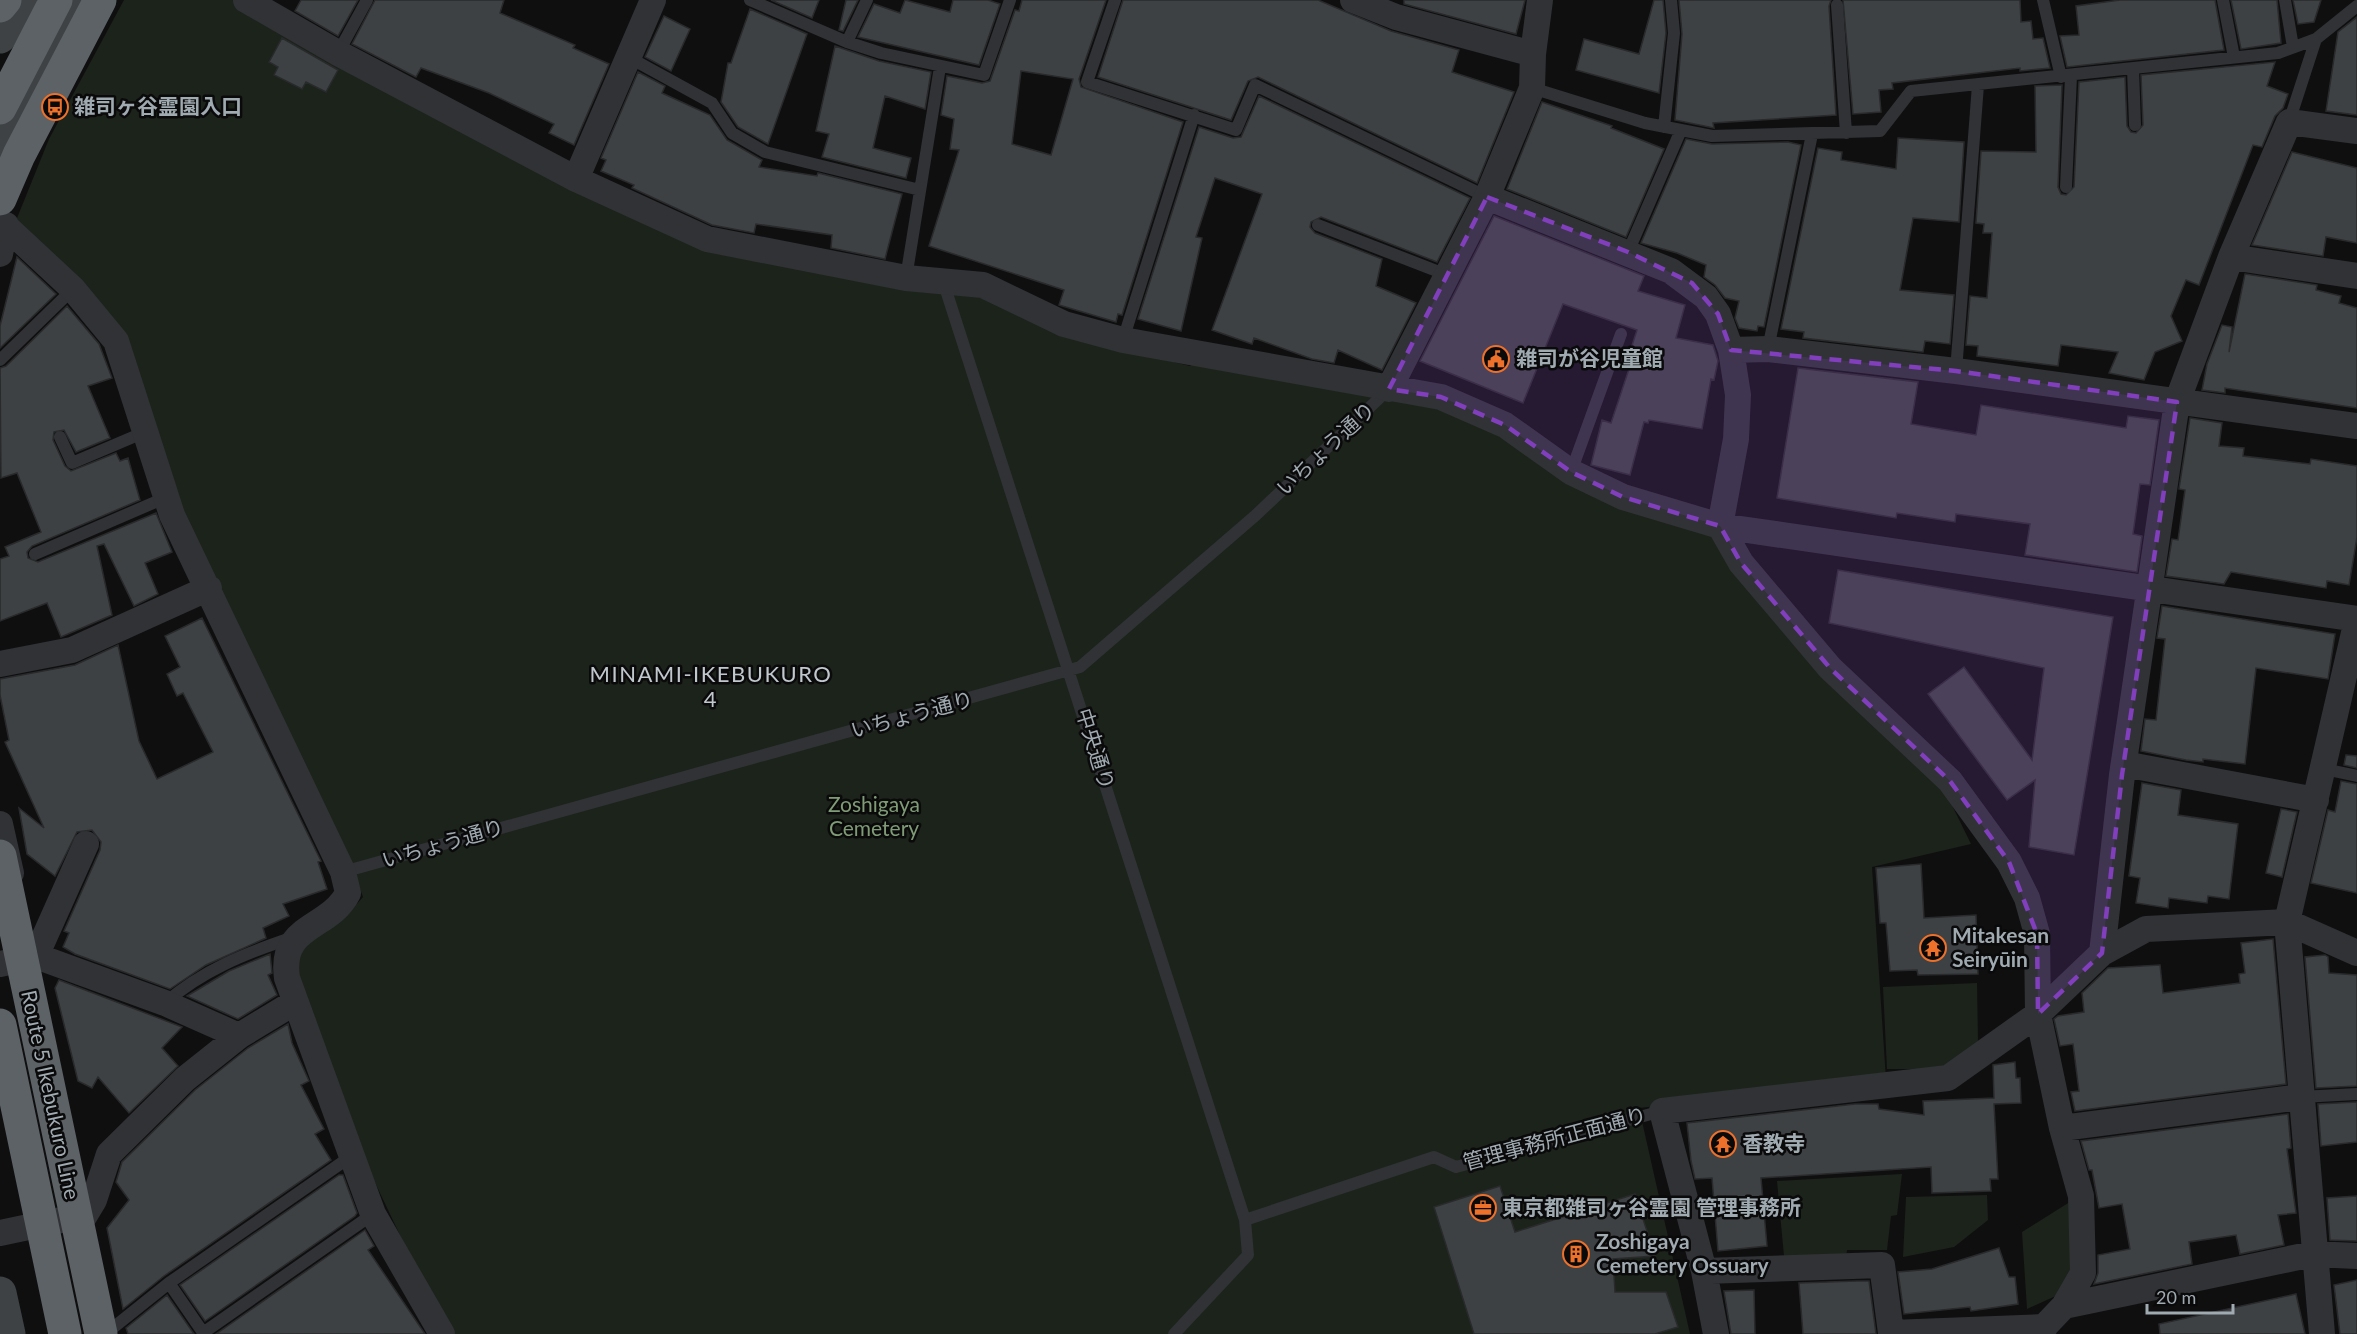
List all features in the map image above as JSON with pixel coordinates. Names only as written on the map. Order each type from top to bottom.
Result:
[{"type":"highway","points":[[0,6],[5,0]]},
{"type":"highway","points":[[0,108],[56,0]]},
{"type":"highway","points":[[2,215],[19,155],[100,0]]},
{"type":"highway","name":"Route 5 Ikebukuro Line","points":[[0,856],[101,1333]]},
{"type":"highway","name":"Route 5 Ikebukuro Line","points":[[0,1025],[65,1334]]},
{"type":"main road","points":[[0,37],[21,0]]},
{"type":"main road","points":[[0,152],[79,0]]},
{"type":"main road","points":[[0,1293],[9,1334]]},
{"type":"street","points":[[246,0],[338,52],[576,179],[707,238],[906,278],[983,285],[1064,324],[1123,340],[1441,397],[1485,414],[1530,441],[1571,472],[1623,497],[1720,526],[2357,620],[2287,922],[2313,1254],[2322,1334]]},
{"type":"street","points":[[1353,0],[1396,17],[1533,54]]},
{"type":"street","points":[[1389,389],[1487,197],[1532,88],[1539,0]]},
{"type":"street","points":[[576,179],[630,58],[646,2]]},
{"type":"street","points":[[2102,953],[2124,764],[2177,402],[2232,257],[2289,122],[2357,131]]},
{"type":"street","points":[[1487,197],[1671,271],[1706,297],[1718,314],[1731,350],[1738,395],[1736,439],[1720,526],[1741,563],[1822,660],[1950,781],[2009,862],[2026,898],[2037,934],[2038,1014],[2062,1128],[2081,1196],[2083,1273],[2064,1306],[2044,1330],[1891,1333],[1882,1265],[1704,1271]]},
{"type":"street","points":[[0,254],[2,215]]},
{"type":"street","points":[[2,215],[73,289],[116,341],[172,515],[209,588],[343,872],[348,893],[342,904],[295,937],[285,965],[295,1002],[350,1157],[373,1214],[442,1334]]},
{"type":"street","points":[[2232,257],[2357,276]]},
{"type":"street","points":[[1731,350],[1768,350],[1956,371],[2357,426]]},
{"type":"street","points":[[0,664],[72,650],[209,588]]},
{"type":"street","points":[[2124,764],[2316,800]]},
{"type":"street","points":[[0,824],[33,957],[84,1215],[101,1333]]},
{"type":"street","points":[[33,957],[86,844]]},
{"type":"street","points":[[1716,1334],[1704,1271],[1662,1111],[1948,1078],[2038,1014],[2102,953],[2146,929],[2287,922],[2357,953]]},
{"type":"street","points":[[0,964],[33,957],[165,1003],[239,1036]]},
{"type":"street","points":[[0,1233],[84,1215],[94,1200],[109,1154],[185,1079],[239,1036],[295,1002]]},
{"type":"street","points":[[2062,1128],[2301,1097]]},
{"type":"street","points":[[2064,1306],[2313,1254],[2357,1256]]},
{"type":"lane","points":[[338,52],[367,0]]},
{"type":"lane","points":[[750,0],[846,42],[940,67],[984,75],[1010,0]]},
{"type":"lane","points":[[846,42],[867,0]]},
{"type":"lane","points":[[1115,0],[1087,82],[1236,130],[1255,85],[1487,197]]},
{"type":"lane","points":[[1664,127],[1674,33],[1671,0]]},
{"type":"lane","points":[[2043,0],[2066,77],[2066,187]]},
{"type":"lane","points":[[2223,0],[2234,57]]},
{"type":"lane","points":[[2285,0],[2293,47]]},
{"type":"lane","points":[[1837,5],[1846,133]]},
{"type":"lane","points":[[1532,88],[1664,127],[1712,136],[1880,131],[1911,91],[2066,77],[2278,53],[2316,39],[2357,6]]},
{"type":"lane","points":[[2289,122],[2316,39]]},
{"type":"lane","points":[[630,58],[712,103],[732,133],[765,152],[920,190]]},
{"type":"lane","points":[[906,278],[940,67]]},
{"type":"lane","points":[[2133,69],[2135,125]]},
{"type":"lane","points":[[1956,371],[1978,85]]},
{"type":"lane","points":[[1123,340],[1194,115]]},
{"type":"lane","points":[[1628,252],[1681,130]]},
{"type":"lane","points":[[1768,350],[1812,134]]},
{"type":"lane","points":[[1318,225],[1447,275]]},
{"type":"lane","name":"中央通り","points":[[942,280],[1070,671],[1245,1220]]},
{"type":"lane","points":[[0,360],[73,289]]},
{"type":"lane","points":[[1571,472],[1621,334]]},
{"type":"lane","name":"いちょう通り","points":[[343,872],[1080,667],[1248,521],[1389,389]]},
{"type":"lane","points":[[60,437],[72,463],[145,432]]},
{"type":"lane","points":[[34,554],[167,497]]},
{"type":"lane","points":[[2324,769],[2357,776]]},
{"type":"lane","points":[[165,1003],[189,982],[242,954],[295,937]]},
{"type":"lane","points":[[2301,1097],[2357,1094]]},
{"type":"lane","name":"管理事務所正面通り","points":[[1245,1220],[1434,1157],[1456,1167],[1662,1111]]},
{"type":"lane","points":[[101,1333],[350,1157]]},
{"type":"lane","points":[[169,1283],[203,1333],[373,1214]]},
{"type":"lane","points":[[1174,1334],[1248,1255],[1245,1220]]},
{"type":"highlighted area","points":[[1487,197],[1628,252],[1692,283],[1718,314],[1731,350],[1956,371],[2177,402],[2122,775],[2102,953],[2038,1014],[2037,934],[2009,862],[1950,781],[1830,668],[1741,563],[1720,526],[1623,497],[1571,472],[1505,425],[1441,397],[1389,389]]},
{"type":"green space","name":"Zoshigaya Cemetery","points":[[124,0],[235,0],[707,239],[982,293],[1141,354],[1190,366],[1200,361],[1440,398],[1718,530],[1944,789],[1971,844],[1872,867],[1886,1080],[1639,1108],[1690,1334],[451,1334],[408,1252],[362,1155],[295,971],[298,955],[311,941],[348,914],[363,897],[355,875],[176,501],[122,333],[15,223],[49,139]]},
{"type":"green space","points":[[1977,983],[1978,1041],[1946,1069],[1887,1069],[1883,987]]},
{"type":"green space","points":[[1902,1174],[1897,1215],[1891,1216],[1887,1250],[1847,1250],[1846,1257],[1784,1256],[1777,1181]]},
{"type":"green space","points":[[1987,1195],[1988,1220],[1954,1247],[1903,1257],[1906,1197]]},
{"type":"green space","points":[[2073,1200],[2071,1276],[2060,1294],[2027,1309],[2022,1232]]},
{"type":"building","points":[[301,0],[358,0],[338,36],[295,11]]},
{"type":"building","points":[[375,0],[504,0],[500,13],[575,45],[573,48],[609,64],[574,145],[549,133],[554,124],[489,93],[421,68],[416,77],[352,44]]},
{"type":"building","points":[[771,0],[819,0],[812,18]]},
{"type":"building","points":[[846,0],[858,0],[843,31],[839,30]]},
{"type":"building","points":[[905,0],[950,12],[953,0],[988,0],[1000,4],[979,65],[858,37],[874,4],[900,13]]},
{"type":"building","points":[[1022,0],[1106,0],[1079,79],[1081,87],[1183,122],[1122,315],[1118,314],[1116,322],[1059,305],[1064,290],[929,246],[959,150],[950,149],[954,119],[941,115],[947,76],[982,83],[990,81],[1015,10],[1019,11]],"holes":[[[1021,71],[1073,79],[1051,155],[1012,144]]]},
{"type":"building","points":[[1123,0],[1318,0],[1391,31],[1459,50],[1452,72],[1514,92],[1477,183],[1258,77],[1248,81],[1231,120],[1098,77]]},
{"type":"building","points":[[1404,0],[1525,0],[1516,34],[1404,4]]},
{"type":"building","points":[[1654,0],[1663,0],[1666,33],[1659,93],[1576,70],[1584,39],[1639,54]]},
{"type":"building","points":[[1679,0],[1831,0],[1829,6],[1836,115],[1713,123],[1714,128],[1675,120],[1682,34]]},
{"type":"building","points":[[1843,0],[2020,0],[2021,22],[2031,21],[2033,39],[2043,38],[2050,68],[2020,71],[2020,68],[1892,83],[1893,89],[1879,90],[1881,112],[1853,114]]},
{"type":"building","points":[[2120,0],[2215,0],[2224,50],[2067,67],[2060,36],[2079,35],[2076,6]]},
{"type":"building","points":[[2231,0],[2277,0],[2281,43],[2241,49]]},
{"type":"building","points":[[2293,0],[2321,0],[2314,22],[2298,24]]},
{"type":"building","points":[[750,9],[807,34],[768,144],[738,127],[721,102],[728,63],[731,63]]},
{"type":"building","points":[[664,16],[690,29],[671,71],[645,57]]},
{"type":"building","points":[[2357,17],[2357,115],[2326,111],[2338,32]]},
{"type":"building","points":[[282,38],[338,70],[326,92],[306,82],[302,89],[274,75],[278,67],[269,62]]},
{"type":"building","points":[[835,46],[879,61],[931,72],[925,109],[885,96],[873,148],[911,158],[906,178],[822,157],[829,134],[816,131]]},
{"type":"building","points":[[2275,62],[2267,86],[2288,94],[2283,108],[2275,116],[2262,147],[2253,145],[2199,285],[2186,280],[2171,316],[2182,341],[2155,352],[2144,380],[2109,373],[2118,352],[2061,345],[2058,366],[1977,356],[1978,346],[1966,345],[1970,296],[1987,298],[1992,233],[1983,233],[1984,224],[1976,223],[1981,151],[2036,152],[2035,86],[2062,85],[2058,187],[2061,194],[2066,195],[2074,187],[2079,82],[2125,77],[2127,126],[2131,132],[2136,133],[2143,125],[2141,75]]},
{"type":"building","points":[[638,72],[665,86],[662,93],[710,115],[727,140],[762,160],[759,167],[817,176],[818,173],[902,194],[885,259],[831,248],[832,235],[756,224],[754,233],[712,225],[632,188],[634,185],[601,171],[606,160],[601,158]]},
{"type":"building","points":[[1259,96],[1470,198],[1437,262],[1321,217],[1311,222],[1310,227],[1315,233],[1382,259],[1376,286],[1416,303],[1382,370],[1338,350],[1334,363],[1312,359],[1254,338],[1252,344],[1212,330],[1262,194],[1215,178],[1196,237],[1202,238],[1181,331],[1138,319],[1199,127],[1233,138],[1241,137]]},
{"type":"building","points":[[1542,102],[1612,126],[1611,128],[1664,149],[1626,237],[1507,189]]},
{"type":"building","points":[[1898,138],[1964,142],[1959,222],[1913,218],[1900,290],[1954,295],[1950,344],[1925,341],[1923,352],[1803,338],[1804,332],[1781,329],[1818,148],[1842,152],[1841,160],[1896,169]]},
{"type":"building","points":[[1686,139],[1712,144],[1788,142],[1801,145],[1764,327],[1758,326],[1757,331],[1739,328],[1735,318],[1739,301],[1725,298],[1715,285],[1704,277],[1706,265],[1677,253],[1641,243]]},
{"type":"building","points":[[2292,152],[2357,168],[2357,243],[2326,237],[2323,256],[2252,245]]},
{"type":"building","points":[[1494,216],[1644,276],[1638,291],[1685,305],[1676,338],[1713,345],[1718,361],[1714,380],[1711,379],[1702,429],[1649,420],[1648,423],[1644,422],[1630,475],[1591,465],[1602,420],[1611,423],[1631,363],[1627,361],[1637,330],[1563,304],[1523,403],[1420,361]]},
{"type":"building","points":[[17,257],[56,294],[0,348],[0,326]]},
{"type":"building","points":[[2245,274],[2317,285],[2316,290],[2341,296],[2339,303],[2357,308],[2357,408],[2225,388],[2225,393],[2202,390],[2207,364],[2222,325],[2232,327],[2229,352]]},
{"type":"building","points":[[67,306],[99,344],[112,378],[88,386],[110,438],[76,452],[64,430],[54,432],[53,440],[65,466],[71,471],[116,453],[120,461],[128,458],[140,500],[32,546],[27,552],[28,558],[38,562],[156,513],[172,552],[145,563],[158,594],[134,606],[104,544],[97,546],[112,615],[61,637],[47,603],[0,621],[0,559],[9,556],[5,547],[41,532],[17,473],[1,478],[0,368],[6,366]]},
{"type":"building","points":[[1798,368],[1918,382],[1911,424],[1976,435],[1981,405],[2126,428],[2128,416],[2159,420],[2150,485],[2140,484],[2133,534],[2142,536],[2137,572],[2025,555],[2030,524],[1956,514],[1955,522],[1897,513],[1896,518],[1777,498]]},
{"type":"building","points":[[2190,418],[2222,423],[2219,446],[2244,448],[2243,456],[2310,464],[2311,459],[2357,466],[2357,537],[2349,585],[2327,581],[2326,588],[2231,572],[2224,584],[2166,576],[2172,539],[2178,540],[2185,490],[2179,489]]},
{"type":"building","points":[[1838,570],[2113,617],[2074,855],[2029,847],[2035,780],[2007,800],[1928,694],[1964,667],[2032,760],[2044,668],[1829,623]]},
{"type":"building","points":[[2162,606],[2335,634],[2328,679],[2256,668],[2245,764],[2203,759],[2203,762],[2186,760],[2141,751],[2145,719],[2156,720],[2165,639],[2157,638]]},
{"type":"building","points":[[202,618],[321,861],[318,862],[327,889],[283,904],[289,916],[263,928],[266,938],[206,965],[170,989],[75,954],[63,947],[69,933],[64,931],[100,850],[101,842],[92,830],[77,832],[55,876],[27,854],[19,808],[44,828],[5,742],[9,740],[0,695],[0,679],[75,665],[118,645],[139,741],[157,779],[213,752],[183,693],[177,696],[167,674],[180,667],[165,636]]},
{"type":"building","points":[[2346,755],[2357,756],[2357,768],[2344,765]]},
{"type":"building","points":[[2341,781],[2357,784],[2357,893],[2311,883],[2328,810],[2335,812]]},
{"type":"building","points":[[2142,783],[2181,790],[2178,815],[2238,824],[2229,899],[2208,896],[2207,903],[2169,898],[2168,908],[2136,903],[2140,878],[2129,876]]},
{"type":"building","points":[[2281,809],[2297,812],[2282,877],[2266,873]]},
{"type":"building","name":"Mitakesan Seiryūin","points":[[1921,864],[1924,918],[1976,915],[1978,974],[1918,975],[1917,970],[1890,971],[1886,923],[1880,923],[1876,868]]},
{"type":"building","points":[[2273,939],[2286,1084],[2075,1111],[2071,1092],[2079,1091],[2073,1044],[2060,1046],[2054,1019],[2058,1016],[2084,1012],[2082,993],[2108,968],[2160,965],[2163,993],[2240,983],[2239,974],[2245,973],[2241,943]]},
{"type":"building","points":[[270,954],[272,973],[268,975],[277,995],[238,1019],[187,996],[229,971]]},
{"type":"building","points":[[2325,955],[2328,957],[2329,973],[2357,975],[2357,1086],[2316,1088],[2305,957]]},
{"type":"building","points":[[59,980],[182,1027],[162,1048],[178,1066],[129,1113],[98,1077],[92,1088],[78,1081],[55,988]]},
{"type":"building","points":[[288,1024],[292,1043],[309,1081],[301,1085],[324,1129],[315,1134],[331,1160],[164,1276],[123,1309],[107,1228],[129,1200],[116,1182],[122,1162],[195,1090],[248,1048]]},
{"type":"building","points":[[2015,1062],[2016,1078],[2020,1078],[2021,1103],[1994,1104],[1998,1179],[1990,1179],[1991,1191],[1932,1193],[1931,1167],[1761,1178],[1767,1246],[1718,1251],[1712,1178],[1695,1179],[1687,1123],[1855,1104],[1878,1104],[1879,1109],[1924,1115],[1923,1101],[1994,1098],[1993,1065]]},
{"type":"building","points":[[2357,1102],[2357,1142],[2321,1146],[2318,1104]]},
{"type":"building","points":[[2288,1114],[2291,1148],[2287,1149],[2296,1213],[2278,1215],[2284,1245],[2240,1254],[2236,1235],[2189,1242],[2192,1264],[2094,1284],[2098,1273],[2098,1255],[2130,1249],[2122,1204],[2099,1208],[2092,1170],[2089,1170],[2081,1141]]},
{"type":"building","points":[[339,1175],[343,1175],[357,1213],[355,1216],[205,1321],[180,1285]]},
{"type":"building","name":"Zoshigaya Cemetery Ossuary","points":[[1500,1186],[1515,1232],[1635,1194],[1655,1256],[1613,1259],[1615,1292],[1666,1292],[1678,1327],[1655,1334],[1474,1334],[1434,1207]]},
{"type":"building","points":[[2357,1196],[2357,1241],[2330,1240],[2327,1198]]},
{"type":"building","points":[[365,1230],[374,1246],[368,1250],[425,1334],[216,1334]]},
{"type":"building","points":[[1999,1248],[2009,1277],[2015,1277],[2018,1304],[1971,1311],[1970,1307],[1904,1314],[1898,1272],[1932,1269]]},
{"type":"building","points":[[2357,1280],[2357,1334],[2340,1334],[2334,1285]]},
{"type":"building","points":[[1869,1281],[1876,1334],[1803,1334],[1799,1283]]},
{"type":"building","points":[[1754,1290],[1755,1334],[1731,1334],[1724,1291]]},
{"type":"building","points":[[2296,1294],[2305,1334],[2160,1334],[2159,1324]]},
{"type":"building","points":[[167,1295],[194,1334],[128,1334],[126,1328]]},
{"type":"place","name":"雑司ヶ谷霊園入口","points":[[55,107]]},
{"type":"place","name":"雑司が谷児童館","points":[[1496,359]]},
{"type":"place","name":"Mitakesan Seiryūin","points":[[1933,948]]},
{"type":"place","name":"香教寺","points":[[1723,1144]]},
{"type":"place","name":"東京都雑司ヶ谷霊園 管理事務所","points":[[1483,1208]]},
{"type":"place","name":"Zoshigaya Cemetery Ossuary","points":[[1576,1254]]},
{"type":"district","name":"MINAMI-IKEBUKURO 4","points":[[711,686]]}]
